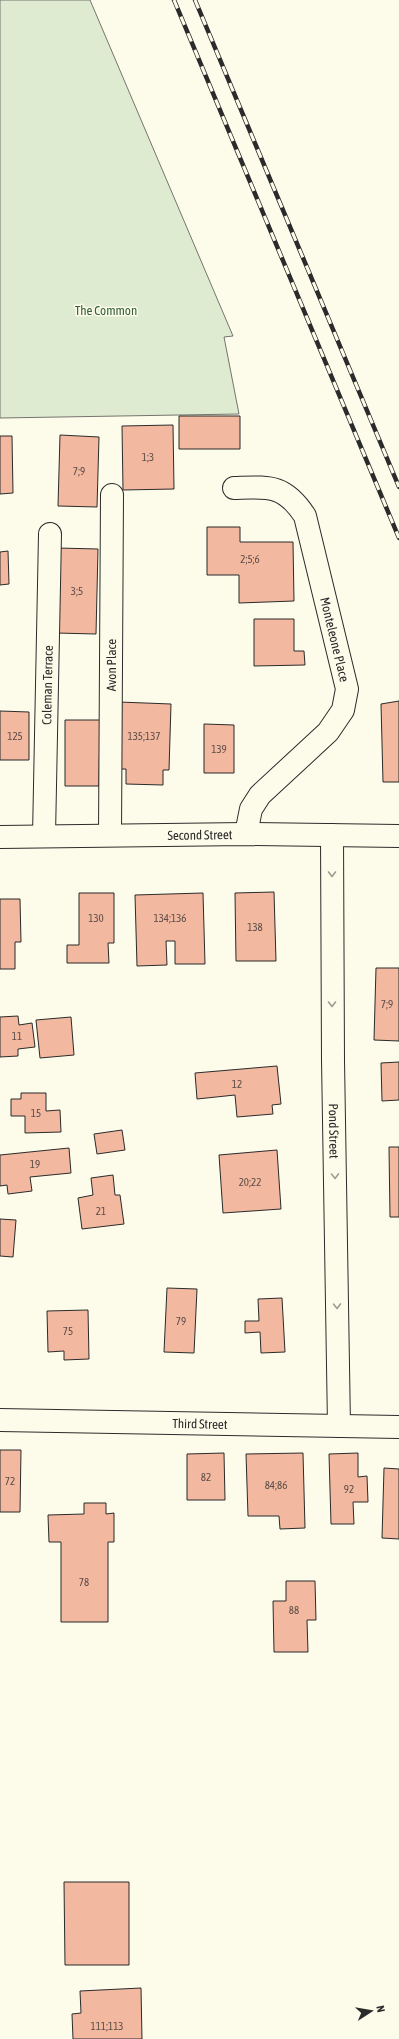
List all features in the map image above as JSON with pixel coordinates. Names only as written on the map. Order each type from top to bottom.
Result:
[{"type":"street","name":"Monteleone Place","points":[[234,488],[269,487],[280,491],[290,498],[305,516],[309,525],[347,689],[343,710],[328,732],[260,795],[251,809],[246,834]]},
{"type":"street","name":"Avon Place","points":[[110,835],[112,495]]},
{"type":"street","name":"Coleman Terrace","points":[[44,836],[50,534]]},
{"type":"street","name":"Second Street","points":[[0,837],[246,834],[399,836]]},
{"type":"street","name":"Pond Street","points":[[332,835],[333,1060],[340,1426]]},
{"type":"street","name":"Third Street","points":[[0,1420],[399,1427]]},
{"type":"green space","name":"The Common","points":[[0,0],[90,0],[233,336],[224,337],[239,414],[0,418]]},
{"type":"building","points":[[179,416],[240,416],[240,449],[179,449]]},
{"type":"building","points":[[173,425],[174,489],[123,490],[122,426]]},
{"type":"building","points":[[60,435],[99,437],[97,507],[58,506]]},
{"type":"building","points":[[0,436],[12,436],[13,493],[0,494]]},
{"type":"building","points":[[207,527],[240,527],[240,542],[293,542],[294,601],[239,603],[239,575],[207,575]]},
{"type":"building","points":[[58,548],[98,549],[96,634],[56,633]]},
{"type":"building","points":[[8,551],[9,584],[0,585],[0,552]]},
{"type":"building","points":[[254,619],[294,619],[294,651],[304,651],[305,665],[254,666]]},
{"type":"building","points":[[399,701],[399,782],[383,782],[381,704]]},
{"type":"building","points":[[119,702],[171,704],[169,770],[163,770],[163,785],[126,784],[126,769],[118,769]]},
{"type":"building","points":[[0,711],[29,712],[29,760],[0,760]]},
{"type":"building","points":[[65,720],[100,720],[99,786],[65,786]]},
{"type":"building","points":[[204,724],[234,725],[234,773],[204,773]]},
{"type":"building","points":[[274,892],[276,961],[236,961],[235,893]]},
{"type":"building","points":[[79,893],[114,893],[114,943],[108,943],[109,963],[67,963],[67,945],[79,945]]},
{"type":"building","points":[[203,893],[205,964],[175,964],[175,941],[166,941],[167,965],[137,966],[135,895]]},
{"type":"building","points":[[0,899],[20,899],[21,942],[15,942],[15,969],[0,969]]},
{"type":"building","points":[[376,968],[399,968],[399,1041],[374,1040]]},
{"type":"building","points":[[18,1016],[19,1025],[32,1023],[35,1047],[18,1049],[18,1056],[0,1057],[0,1017]]},
{"type":"building","points":[[71,1017],[74,1055],[40,1058],[36,1020]]},
{"type":"building","points":[[399,1062],[399,1100],[382,1101],[381,1063]]},
{"type":"building","points":[[277,1066],[281,1104],[272,1105],[273,1114],[237,1117],[235,1095],[197,1099],[195,1073]]},
{"type":"building","points":[[21,1093],[46,1093],[46,1111],[60,1110],[61,1132],[25,1133],[25,1116],[11,1116],[11,1099],[21,1099]]},
{"type":"building","points":[[122,1130],[125,1150],[97,1154],[94,1134]]},
{"type":"building","points":[[389,1147],[399,1147],[399,1217],[390,1217]]},
{"type":"building","points":[[69,1148],[71,1173],[30,1177],[32,1191],[8,1194],[7,1185],[0,1186],[0,1155]]},
{"type":"building","points":[[277,1150],[281,1209],[223,1213],[219,1155]]},
{"type":"building","points":[[113,1175],[115,1195],[120,1195],[124,1224],[82,1229],[78,1198],[93,1195],[91,1178]]},
{"type":"building","points":[[0,1219],[16,1220],[13,1257],[0,1256]]},
{"type":"building","points":[[167,1288],[197,1289],[194,1353],[164,1352]]},
{"type":"building","points":[[282,1298],[285,1352],[261,1353],[260,1332],[245,1333],[245,1321],[259,1321],[258,1299]]},
{"type":"building","points":[[88,1310],[89,1359],[64,1360],[64,1351],[48,1352],[47,1311]]},
{"type":"building","points":[[0,1450],[21,1450],[20,1512],[0,1512]]},
{"type":"building","points":[[224,1453],[225,1500],[187,1500],[187,1454]]},
{"type":"building","points":[[303,1453],[305,1528],[280,1529],[279,1516],[248,1516],[246,1454]]},
{"type":"building","points":[[358,1453],[358,1477],[367,1476],[368,1502],[353,1502],[354,1524],[331,1524],[329,1454]]},
{"type":"building","points":[[384,1468],[399,1469],[399,1539],[382,1538]]},
{"type":"building","points":[[84,1503],[106,1503],[106,1514],[114,1513],[114,1542],[108,1542],[108,1622],[61,1622],[61,1542],[49,1542],[48,1515],[84,1514]]},
{"type":"building","points":[[286,1581],[315,1581],[316,1620],[307,1620],[308,1652],[274,1652],[273,1601],[286,1601]]},
{"type":"building","points":[[64,1882],[129,1882],[129,1965],[65,1965]]},
{"type":"building","points":[[141,1988],[142,2039],[73,2039],[72,2014],[81,2013],[80,1991]]},
{"type":"railway","points":[[174,0],[399,538]]},
{"type":"railway","points":[[195,0],[399,487]]}]
